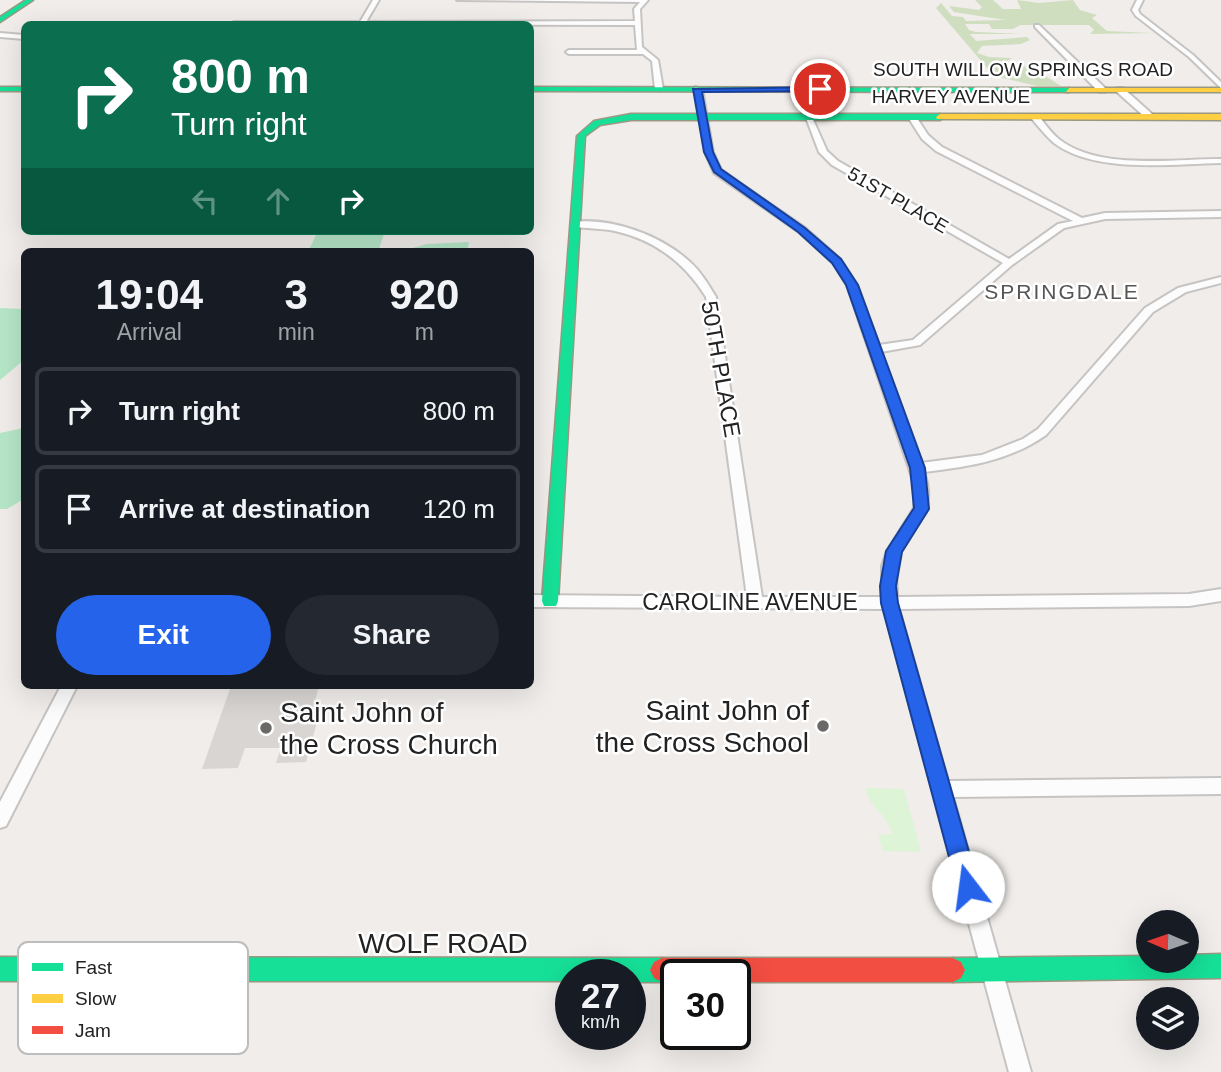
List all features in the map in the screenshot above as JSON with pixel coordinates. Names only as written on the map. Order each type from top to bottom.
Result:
[{"type":"street","points":[[3,16],[30,0]]},
{"type":"street","points":[[363,21],[376,0]]},
{"type":"street","points":[[460,0],[645,0]]},
{"type":"street","points":[[645,0],[638,7],[639,48],[656,62],[659,89]]},
{"type":"street","points":[[1140,0],[1135,10],[1138,15],[1191,56],[1221,88]]},
{"type":"street","points":[[534,23],[638,23]]},
{"type":"street","points":[[1037,26],[1102,90]]},
{"type":"street","points":[[0,35],[21,37]]},
{"type":"street","points":[[569,52],[643,52]]},
{"type":"street","name":"SOUTH WILLOW SPRINGS ROAD","points":[[534,89],[1221,88]]},
{"type":"street","points":[[0,89],[21,89]]},
{"type":"street","points":[[698,89],[710,159],[717,170],[802,230],[837,261],[852,285],[917,468],[921,509],[894,551],[889,576],[890,603],[1020,1072]]},
{"type":"street","points":[[1120,90],[1149,116]]},
{"type":"street","name":"HARVEY AVENUE","points":[[575,224],[581,136],[598,121],[621,117],[1221,117]]},
{"type":"street","name":"51ST PLACE","points":[[808,117],[823,152],[835,163],[1009,262]]},
{"type":"street","points":[[912,117],[925,137],[950,156],[1079,220]]},
{"type":"street","points":[[1035,117],[1061,145],[1090,156],[1127,161],[1221,161]]},
{"type":"street","points":[[876,349],[916,343],[1009,262],[1045,235],[1079,220],[1105,216],[1221,214]]},
{"type":"street","points":[[550,601],[575,224]]},
{"type":"street","name":"50TH PLACE","points":[[575,224],[609,226],[652,241],[687,264],[705,284],[711,297],[755,601]]},
{"type":"street","points":[[917,468],[994,457],[1030,442],[1042,432],[1149,310],[1182,290],[1221,280]]},
{"type":"street","name":"CAROLINE AVENUE","points":[[534,601],[890,603],[1189,600],[1221,595]]},
{"type":"street","points":[[0,820],[67,689]]},
{"type":"street","points":[[942,789],[1221,786]]},
{"type":"street","name":"WOLF ROAD","points":[[248,969],[990,970],[1221,966]]},
{"type":"street","name":"WOLF ROAD","points":[[0,969],[18,969]]},
{"type":"green space","points":[[975,0],[993,0],[1003,9],[1021,9],[1017,0],[1039,3],[1073,0],[1080,10],[1097,15],[1092,18],[1107,31],[1153,33],[1090,34],[1094,30],[1089,25],[1020,25],[1013,29],[992,29],[989,24],[965,24],[969,30],[976,32],[1023,34],[970,34],[976,41],[1027,37],[1030,40],[1021,44],[982,46],[977,53],[989,57],[1012,58],[1000,65],[1031,67],[1061,86],[1037,86],[994,76],[936,8],[941,3],[952,16],[963,17],[966,21],[1005,20],[954,12],[949,6],[979,10],[982,7]]},
{"type":"green space","points":[[316,235],[384,235],[379,248],[310,248]]},
{"type":"green space","points":[[469,242],[468,248],[412,248],[427,244]]},
{"type":"green space","points":[[0,308],[21,309],[21,362],[0,380]]},
{"type":"green space","points":[[21,429],[21,501],[7,509],[0,509],[0,433]]},
{"type":"green space","points":[[865,788],[904,789],[921,852],[883,851],[878,835],[892,834],[886,820],[870,801]]},
{"type":"building","name":"Saint John of the Cross Church","points":[[230,689],[318,689],[313,708],[321,708],[306,762],[276,763],[281,748],[245,748],[238,768],[202,769]]},
{"type":"traffic: fast","points":[[0,20],[30,0]]},
{"type":"traffic: fast","points":[[0,89],[21,89]]},
{"type":"traffic: fast","points":[[534,89],[1069,90]]},
{"type":"traffic: fast","points":[[550,601],[581,136],[597,123],[631,117],[940,117]]},
{"type":"traffic: fast","points":[[953,970],[1221,966]]},
{"type":"traffic: fast","points":[[0,969],[18,969]]},
{"type":"traffic: fast","points":[[248,969],[660,970]]},
{"type":"traffic: slow","points":[[1069,90],[1221,90]]},
{"type":"traffic: slow","points":[[940,117],[1221,117]]},
{"type":"traffic: jam","points":[[751,970],[953,970]]},
{"type":"place","name":"Saint John of the Cross School","points":[[823,726]]},
{"type":"place","name":"Saint John of the Cross Church","points":[[266,728]]},
{"type":"district","name":"SPRINGDALE","points":[[1062,291]]},
{"type":"route","points":[[820,89],[698,89],[710,159],[717,170],[732,184],[802,230],[837,261],[852,285],[917,468],[922,493],[921,509],[894,551],[888,586],[890,603],[968,887]]}]
